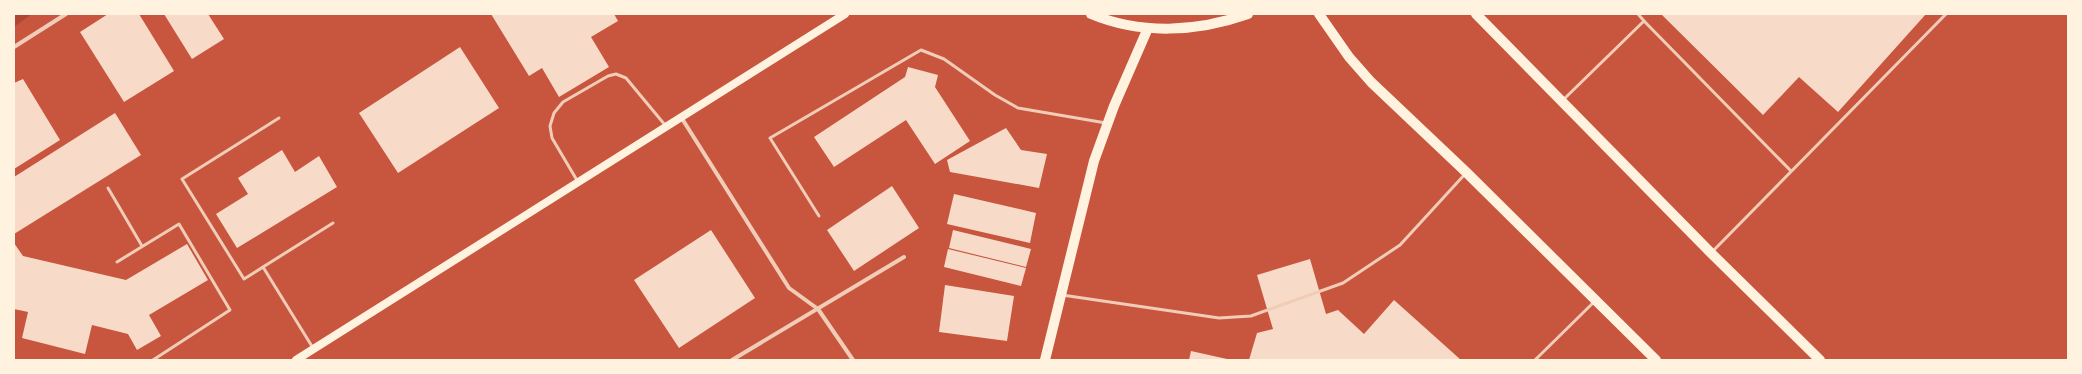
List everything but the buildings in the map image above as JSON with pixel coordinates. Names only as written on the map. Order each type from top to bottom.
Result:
[{"type":"main road","points":[[296,360],[845,14]]},
{"type":"main road","points":[[1091,14],[1114,21],[1148,28],[1184,28],[1201,26],[1248,14]]},
{"type":"main road","points":[[1319,14],[1349,57],[1371,82],[1466,172],[1656,360]]},
{"type":"main road","points":[[1476,14],[1711,253],[1820,360]]},
{"type":"main road","points":[[1045,360],[1060,294],[1094,161],[1108,123],[1148,28]]},
{"type":"street","points":[[14,47],[66,14]]},
{"type":"street","points":[[681,117],[789,288],[818,309],[853,360]]},
{"type":"street","points":[[732,360],[904,257]]},
{"type":"lane","points":[[1638,14],[1791,171]]},
{"type":"lane","points":[[1711,253],[1946,14]]},
{"type":"lane","points":[[1562,102],[1644,20]]},
{"type":"lane","points":[[819,216],[770,138],[921,50],[944,59],[995,95],[1018,108],[1108,123]]},
{"type":"lane","points":[[578,182],[555,143],[550,131],[554,113],[563,102],[608,76],[620,74],[626,78],[666,126]]},
{"type":"lane","points":[[279,118],[182,179],[244,279],[333,223]]},
{"type":"lane","points":[[1060,294],[1219,318],[1251,316],[1343,283],[1400,245],[1466,172]]},
{"type":"lane","points":[[108,188],[142,246]]},
{"type":"lane","points":[[117,262],[178,224],[230,310],[153,360]]},
{"type":"lane","points":[[263,267],[314,349]]},
{"type":"lane","points":[[1535,360],[1596,299]]},
{"type":"shaded area","points":[[14,14],[32,14],[15,26]]}]
